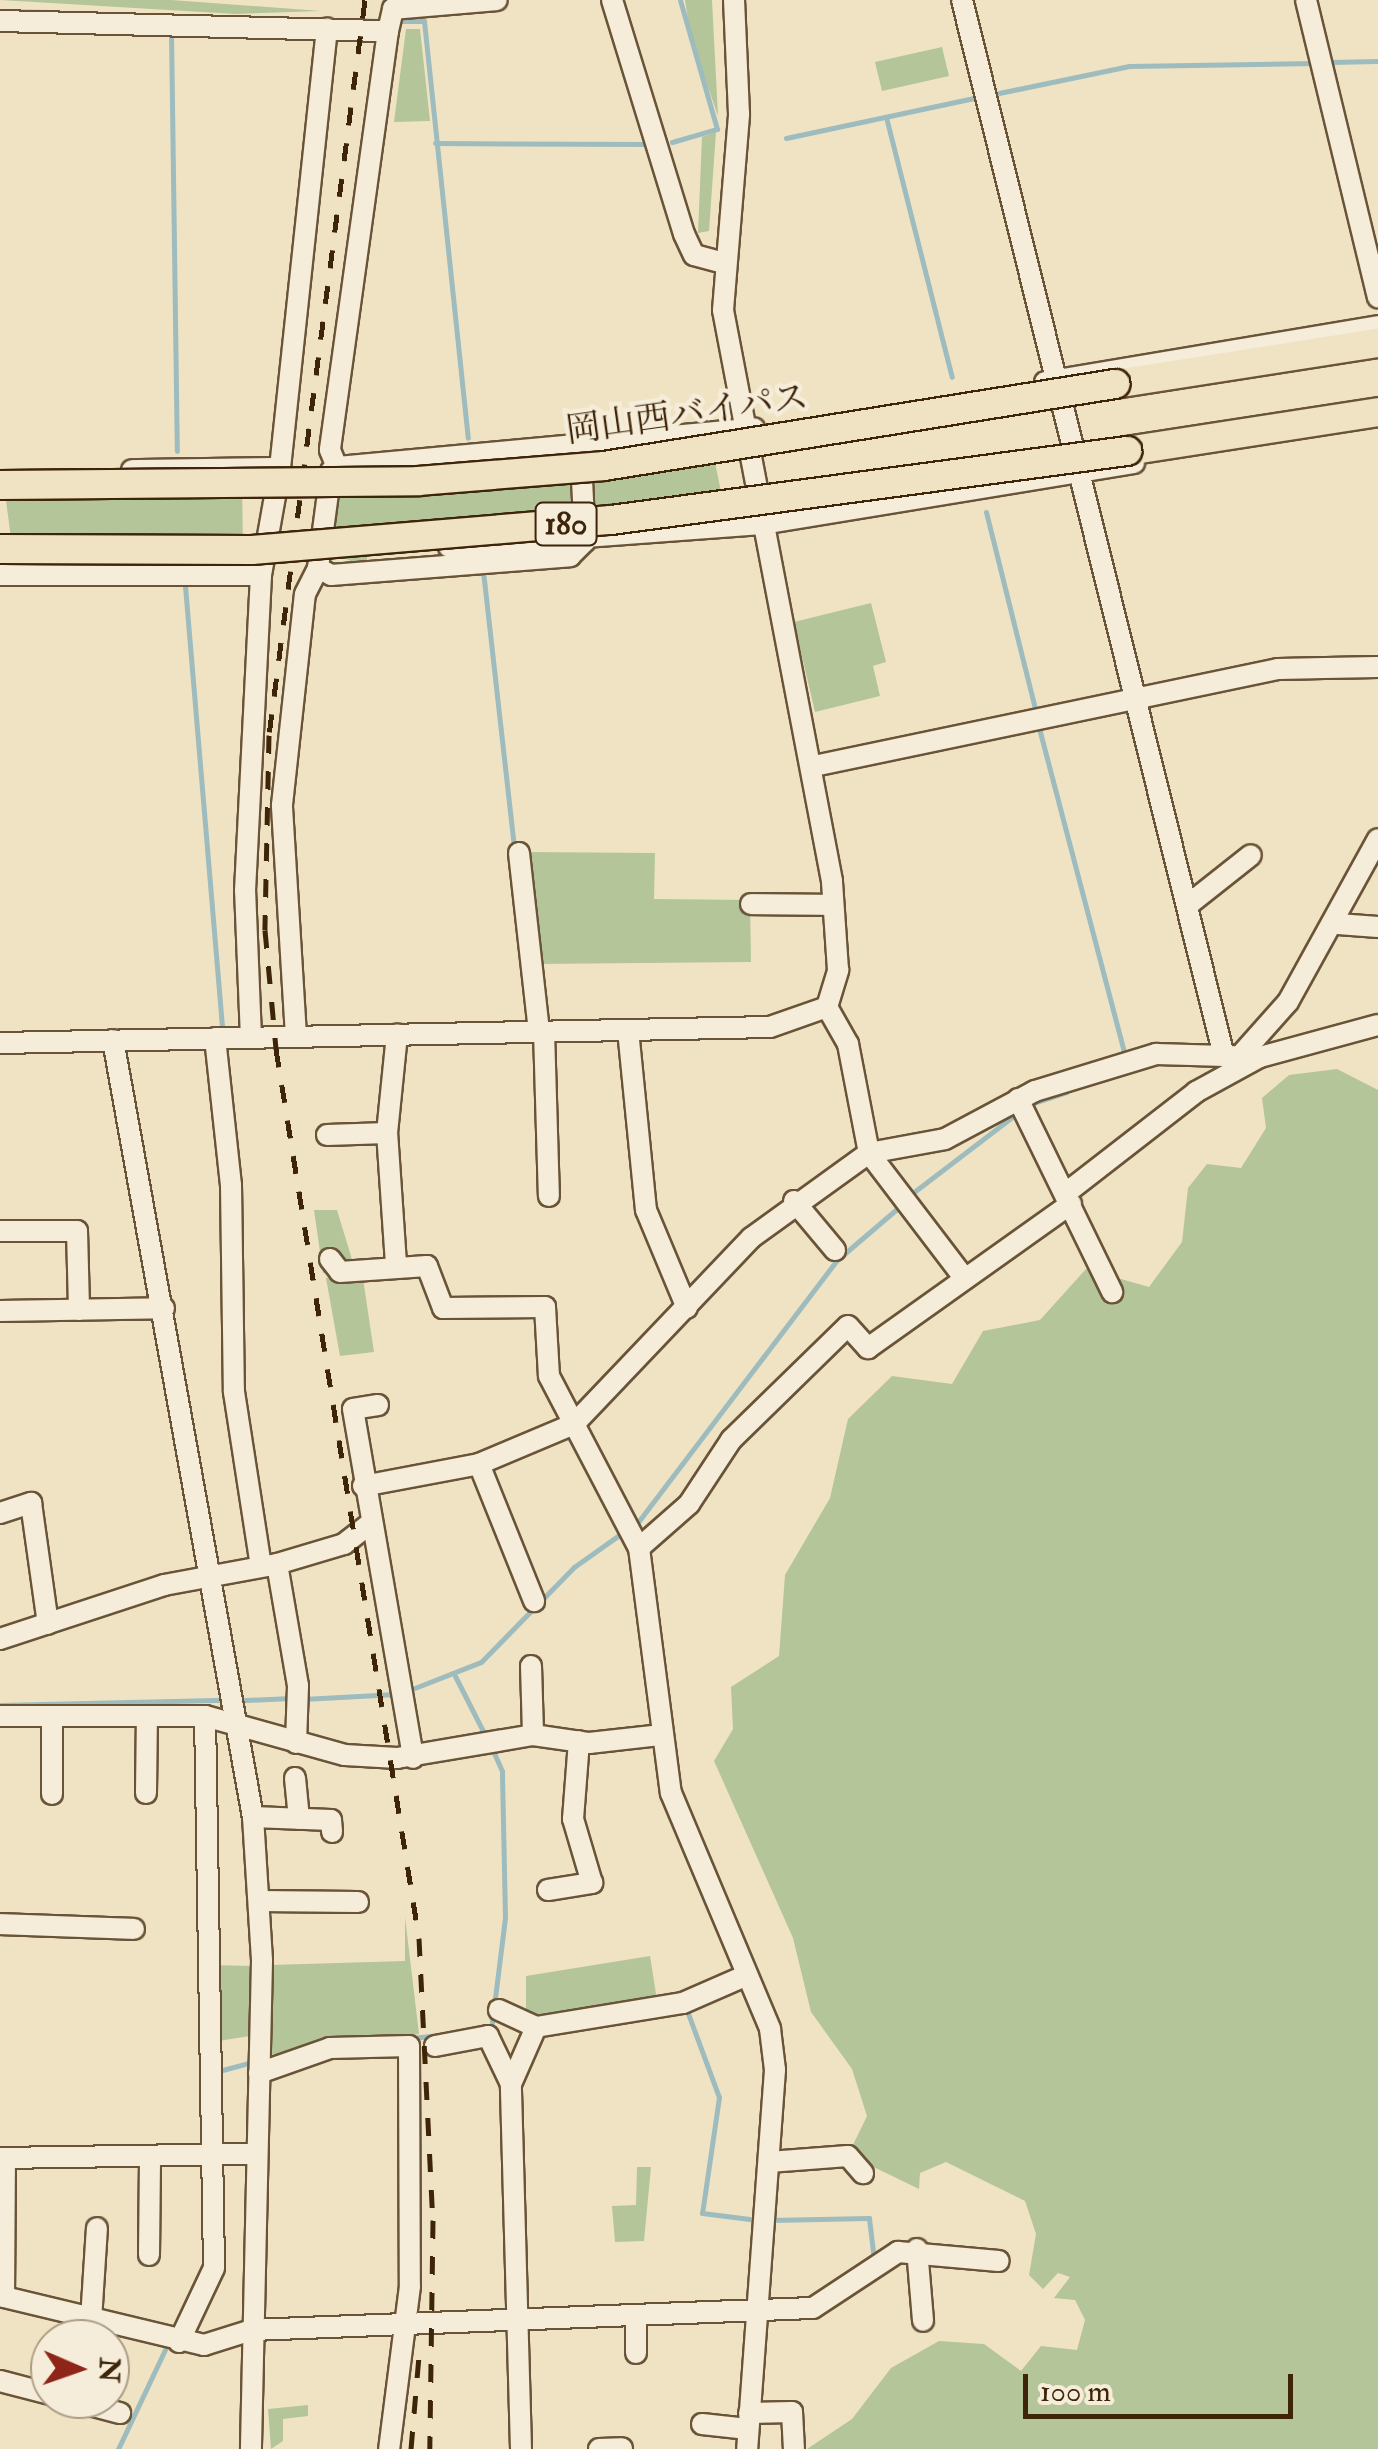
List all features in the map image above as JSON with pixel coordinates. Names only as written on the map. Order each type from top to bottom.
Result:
[{"type":"highway","name":"岡山西バイパス","points":[[0,485],[418,481],[604,466],[1378,344]]},
{"type":"highway","name":"180","points":[[0,549],[252,550],[611,520],[1127,452],[1378,412]]},
{"type":"street","points":[[0,21],[328,29],[390,24],[497,0]]},
{"type":"street","points":[[612,0],[684,234],[694,256],[724,263]]},
{"type":"street","points":[[0,1043],[788,1026],[827,1007],[837,991],[833,904],[814,766],[741,430],[724,263],[739,114],[734,0]]},
{"type":"street","points":[[962,0],[1188,905],[1241,1056]]},
{"type":"street","points":[[1306,0],[1378,297]]},
{"type":"street","points":[[296,1036],[282,805],[305,594],[318,568],[337,466],[330,450],[390,24]]},
{"type":"street","points":[[251,1038],[245,891],[262,575],[280,468],[328,29]]},
{"type":"street","points":[[337,466],[741,430],[1378,326]]},
{"type":"street","points":[[367,552],[585,541],[762,524],[1378,425]]},
{"type":"street","points":[[585,541],[578,462],[591,446]]},
{"type":"street","points":[[0,472],[280,468]]},
{"type":"street","points":[[318,568],[331,575],[570,556],[585,541]]},
{"type":"street","points":[[0,562],[209,561]]},
{"type":"street","points":[[0,575],[262,575]]},
{"type":"street","points":[[814,766],[1278,669],[1378,667]]},
{"type":"street","points":[[639,1548],[689,1504],[731,1440],[848,1326],[868,1348],[1068,1199],[1241,1056],[1288,1002],[1378,840]]},
{"type":"street","points":[[519,852],[541,1032],[549,1196]]},
{"type":"street","points":[[1188,905],[1251,856]]},
{"type":"street","points":[[750,904],[833,904]]},
{"type":"street","points":[[1338,924],[1378,927]]},
{"type":"street","points":[[827,1007],[848,1044],[869,1153],[965,1279]]},
{"type":"street","points":[[363,1486],[479,1464],[574,1424],[794,1202],[869,1153],[945,1140],[1021,1105],[1156,1054],[1241,1056],[1378,1025]]},
{"type":"street","points":[[628,1030],[646,1210],[688,1308]]},
{"type":"street","points":[[396,1264],[387,1134],[397,1034]]},
{"type":"street","points":[[214,1038],[231,1186],[234,1392],[298,1686],[296,1743]]},
{"type":"street","points":[[113,1040],[241,1724],[253,1817],[260,1901],[250,2449]]},
{"type":"street","points":[[1021,1105],[1112,1292]]},
{"type":"street","points":[[328,1135],[387,1134]]},
{"type":"street","points":[[794,1202],[836,1250]]},
{"type":"street","points":[[0,1232],[77,1230],[79,1310]]},
{"type":"street","points":[[330,1258],[340,1272],[396,1264],[427,1266],[443,1308],[545,1307],[549,1376],[639,1548],[660,1735],[688,1842],[747,1975],[776,2070],[744,2430]]},
{"type":"street","points":[[0,1312],[164,1308]]},
{"type":"street","points":[[378,1405],[353,1409],[363,1486],[413,1758]]},
{"type":"street","points":[[479,1464],[534,1601]]},
{"type":"street","points":[[0,1512],[31,1503],[48,1624]]},
{"type":"street","points":[[0,1639],[213,1573],[269,1565],[344,1544],[370,1524]]},
{"type":"street","points":[[531,1666],[533,1734]]},
{"type":"street","points":[[0,1716],[205,1716],[296,1743],[413,1758],[533,1734],[579,1741],[660,1735]]},
{"type":"street","points":[[52,1716],[52,1794]]},
{"type":"street","points":[[146,1794],[147,1716]]},
{"type":"street","points":[[176,2338],[214,2268],[205,1716]]},
{"type":"street","points":[[548,1890],[592,1883],[573,1819],[579,1741]]},
{"type":"street","points":[[295,1778],[299,1818]]},
{"type":"street","points":[[253,1817],[332,1820],[332,1832]]},
{"type":"street","points":[[260,1901],[358,1902]]},
{"type":"street","points":[[0,1924],[134,1929]]},
{"type":"street","points":[[499,2010],[536,2028],[683,2003],[747,1975]]},
{"type":"street","points":[[511,2084],[536,2028]]},
{"type":"street","points":[[435,2046],[488,2036],[511,2084],[521,2449]]},
{"type":"street","points":[[259,2065],[330,2048],[409,2046],[404,2323],[389,2449]]},
{"type":"street","points":[[87,2319],[2,2297],[2,2158],[256,2154]]},
{"type":"street","points":[[149,2255],[150,2156]]},
{"type":"street","points":[[769,2162],[848,2156],[862,2172]]},
{"type":"street","points":[[91,2319],[97,2228]]},
{"type":"street","points":[[130,2328],[221,2343],[252,2330],[813,2308],[886,2258],[917,2249],[999,2261]]},
{"type":"street","points":[[917,2249],[923,2321]]},
{"type":"street","points":[[636,2316],[636,2353]]},
{"type":"street","points":[[0,2381],[30,2389]]},
{"type":"street","points":[[702,2424],[744,2430],[792,2412],[794,2449]]},
{"type":"street","points":[[599,2449],[622,2448]]},
{"type":"green space","points":[[0,0],[171,0],[321,11],[236,14]]},
{"type":"green space","points":[[685,0],[712,0],[718,116],[691,38]]},
{"type":"green space","points":[[406,29],[420,29],[430,121],[394,122]]},
{"type":"green space","points":[[942,47],[949,76],[882,91],[875,62]]},
{"type":"green space","points":[[716,132],[709,231],[698,233],[702,137]]},
{"type":"green space","points":[[710,438],[726,516],[592,535],[590,456]]},
{"type":"green space","points":[[574,452],[571,533],[367,550],[367,568],[328,551],[337,479]]},
{"type":"green space","points":[[242,476],[243,554],[18,556],[11,539],[3,477]]},
{"type":"green space","points":[[871,603],[886,662],[873,666],[880,696],[815,712],[794,622]]},
{"type":"green space","points":[[524,852],[655,853],[654,899],[750,900],[751,962],[535,964]]},
{"type":"green space","points":[[1337,1069],[1378,1090],[1378,2449],[807,2449],[852,2419],[891,2368],[939,2341],[984,2344],[1021,2371],[1041,2346],[1077,2350],[1085,2320],[1075,2300],[1054,2298],[1070,2277],[1058,2273],[1043,2289],[1029,2275],[1036,2234],[1025,2201],[946,2162],[920,2173],[919,2189],[859,2160],[852,2147],[867,2116],[852,2069],[811,2012],[793,1938],[714,1761],[733,1729],[731,1687],[779,1656],[785,1575],[830,1498],[848,1419],[892,1376],[952,1384],[983,1331],[1040,1320],[1086,1269],[1149,1287],[1182,1242],[1188,1188],[1207,1164],[1241,1168],[1266,1128],[1262,1098],[1289,1075]]},
{"type":"green space","points":[[314,1210],[337,1210],[354,1266],[323,1273]]},
{"type":"green space","points":[[362,1272],[374,1352],[340,1356],[326,1278]]},
{"type":"green space","points":[[405,1917],[419,2034],[268,2055],[270,1965],[405,1961]]},
{"type":"green space","points":[[650,1956],[657,2000],[537,2018],[526,2010],[526,1976]]},
{"type":"green space","points":[[213,1965],[252,1966],[250,2036],[212,2042]]},
{"type":"green space","points":[[637,2167],[651,2167],[644,2241],[615,2242],[612,2206],[636,2205]]},
{"type":"green space","points":[[308,2405],[308,2416],[283,2419],[283,2441],[271,2449],[268,2409]]},
{"type":"waterway","points":[[672,142],[717,129],[680,0]]},
{"type":"waterway","points":[[0,11],[52,12]]},
{"type":"waterway","points":[[353,20],[387,21]]},
{"type":"waterway","points":[[398,21],[424,21],[468,438]]},
{"type":"waterway","points":[[171,32],[177,451]]},
{"type":"waterway","points":[[1330,62],[1378,61]]},
{"type":"waterway","points":[[999,93],[1129,66],[1314,63]]},
{"type":"waterway","points":[[786,138],[979,97]]},
{"type":"waterway","points":[[886,117],[952,377]]},
{"type":"waterway","points":[[435,143],[648,144]]},
{"type":"waterway","points":[[986,512],[1036,712]]},
{"type":"waterway","points":[[483,571],[514,849]]},
{"type":"waterway","points":[[185,586],[222,1026]]},
{"type":"waterway","points":[[1039,728],[1125,1056]]},
{"type":"waterway","points":[[1033,1103],[1066,1092]]},
{"type":"waterway","points":[[910,1195],[1020,1111]]},
{"type":"waterway","points":[[635,1526],[837,1260],[899,1207]]},
{"type":"waterway","points":[[407,1691],[481,1662],[574,1567],[622,1533]]},
{"type":"waterway","points":[[455,1676],[484,1733]]},
{"type":"waterway","points":[[303,1699],[396,1694]]},
{"type":"waterway","points":[[245,1700],[291,1698]]},
{"type":"waterway","points":[[0,1705],[226,1700]]},
{"type":"waterway","points":[[491,2030],[505,1918],[502,1771],[492,1749]]},
{"type":"waterway","points":[[686,2008],[719,2097],[702,2213],[758,2220]]},
{"type":"waterway","points":[[412,2038],[440,2035]]},
{"type":"waterway","points":[[215,2072],[253,2062]]},
{"type":"waterway","points":[[770,2220],[869,2218],[874,2260]]},
{"type":"waterway","points":[[118,2449],[168,2343]]},
{"type":"railway","points":[[365,0],[269,735],[265,930],[276,1049],[419,1938],[433,2220],[430,2449]]},
{"type":"railway","points":[[411,2449],[420,2344]]}]
